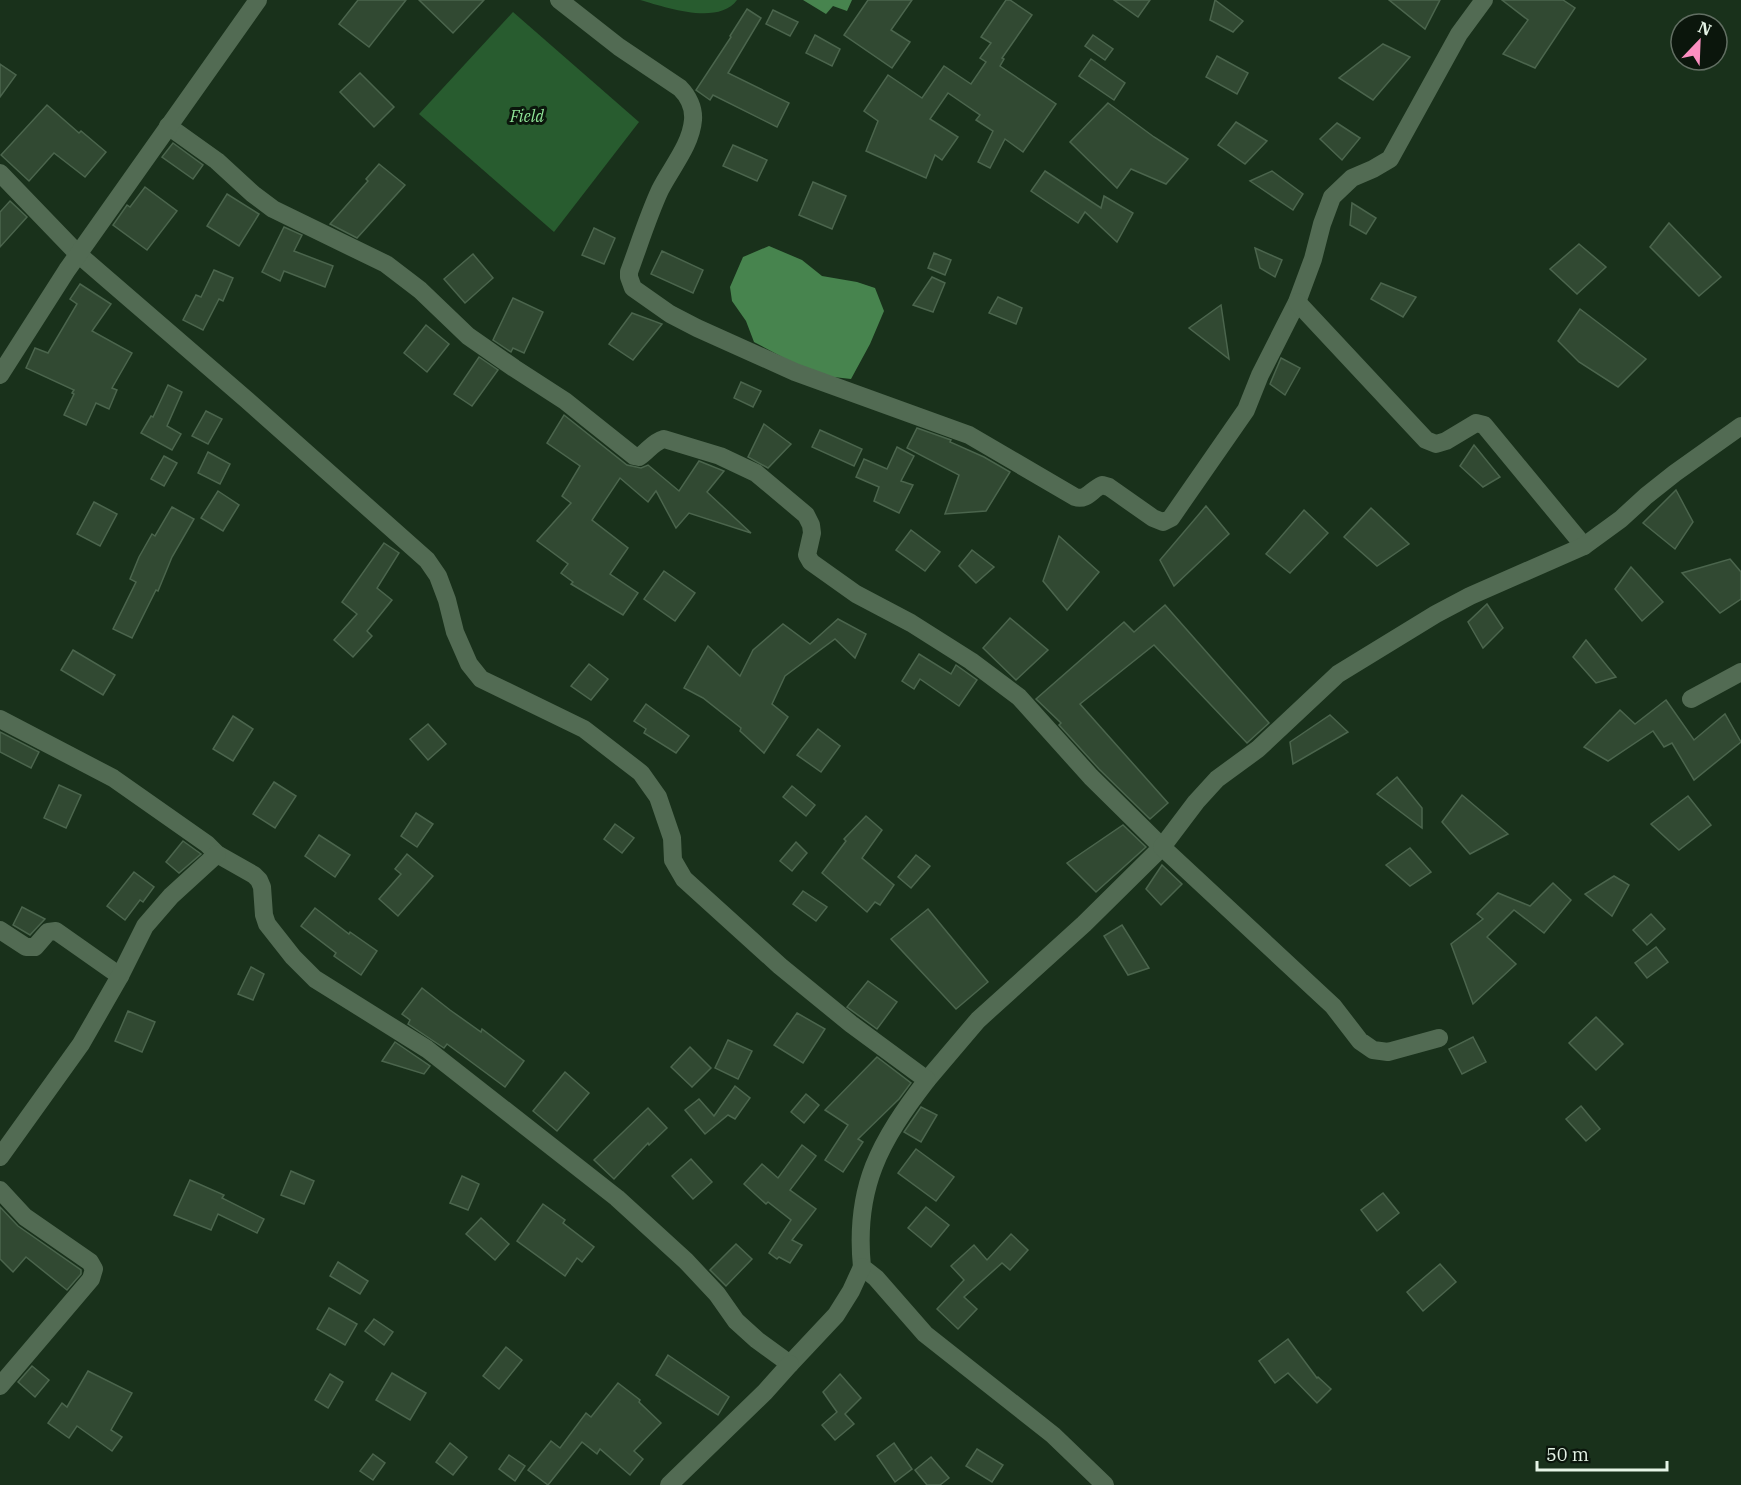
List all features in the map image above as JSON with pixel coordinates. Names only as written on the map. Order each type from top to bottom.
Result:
[{"type":"street","points":[[0,375],[78,254],[258,0]]},
{"type":"street","points":[[560,0],[594,29],[680,88],[688,97],[694,119],[687,144],[674,163],[659,193],[629,272],[633,288],[679,319],[774,363],[969,435],[1075,497],[1085,498],[1102,485],[1109,487],[1153,518],[1163,522],[1171,518],[1246,410],[1260,375],[1297,302],[1332,197],[1352,178],[1390,159],[1459,34],[1484,0]]},
{"type":"street","points":[[168,126],[217,161],[273,209],[386,264],[420,290],[468,336],[565,401],[634,456],[639,457],[656,441],[664,439],[720,456],[756,473],[806,515],[812,533],[807,555],[811,562],[856,594],[911,623],[970,661],[1018,697],[1091,777],[1162,847],[1333,1006],[1360,1041],[1373,1050],[1388,1052],[1438,1038]]},
{"type":"street","points":[[0,173],[78,254],[427,560],[441,584],[455,632],[469,664],[481,680],[584,729],[641,773],[658,797],[672,838],[673,860],[684,879],[738,929],[851,1024],[927,1080]]},
{"type":"street","points":[[1297,302],[1426,440],[1436,444],[1446,441],[1476,423],[1484,425],[1584,546]]},
{"type":"street","points":[[669,1485],[765,1392],[836,1315],[862,1267],[861,1237],[870,1173],[894,1125],[927,1080],[978,1020],[1084,924],[1162,847],[1196,802],[1217,779],[1258,749],[1338,674],[1436,614],[1470,596],[1584,546],[1621,519],[1675,473],[1741,426]]},
{"type":"street","points":[[1691,699],[1741,672]]},
{"type":"street","points":[[0,720],[113,778],[207,844],[217,854],[254,875],[262,887],[267,924],[293,957],[315,979],[427,1049],[617,1198],[686,1261],[717,1294],[736,1321],[790,1364]]},
{"type":"street","points":[[0,1157],[81,1044],[120,976],[145,926],[171,896],[217,854]]},
{"type":"street","points":[[0,930],[26,947],[35,946],[48,932],[56,931],[120,976]]},
{"type":"street","points":[[0,1190],[25,1216],[90,1262],[94,1269],[91,1279],[0,1386]]},
{"type":"street","points":[[862,1267],[876,1278],[926,1334],[1053,1435],[1105,1485]]},
{"type":"green space","points":[[640,0],[737,0],[728,8],[705,13],[677,10]]},
{"type":"green space","name":"Field","points":[[513,12],[639,122],[554,232],[419,114]]},
{"type":"shaded area","points":[[803,0],[852,0],[847,11],[833,6],[826,14]]},
{"type":"shaded area","points":[[769,246],[802,260],[822,276],[857,282],[875,288],[884,311],[870,344],[851,379],[816,375],[754,342],[746,321],[732,301],[730,287],[743,257]]},
{"type":"building","points":[[358,0],[406,0],[369,47],[339,24]]},
{"type":"building","points":[[419,0],[484,0],[453,33]]},
{"type":"building","points":[[868,0],[912,0],[891,30],[910,42],[892,68],[844,35]]},
{"type":"building","points":[[1006,0],[1010,0],[1032,15],[1002,58],[1004,59],[1000,66],[1056,104],[1023,152],[1005,139],[990,168],[978,162],[993,131],[976,120],[980,115],[948,93],[930,119],[958,137],[942,160],[935,155],[926,178],[866,151],[878,121],[864,111],[888,75],[922,98],[944,66],[971,84],[986,62],[980,58],[991,43],[981,37]]},
{"type":"building","points":[[1114,0],[1150,0],[1138,17]]},
{"type":"building","points":[[1215,0],[1243,21],[1233,32],[1210,20]]},
{"type":"building","points":[[1389,0],[1440,0],[1425,29]]},
{"type":"building","points":[[1502,0],[1563,0],[1575,8],[1535,68],[1503,54],[1528,20]]},
{"type":"building","points":[[747,9],[761,18],[728,73],[789,103],[777,127],[713,95],[710,100],[696,90]]},
{"type":"building","points":[[773,10],[798,22],[790,36],[766,24]]},
{"type":"building","points":[[815,35],[840,49],[832,66],[806,53]]},
{"type":"building","points":[[1093,35],[1113,49],[1105,60],[1085,46]]},
{"type":"building","points":[[1383,44],[1410,57],[1373,100],[1339,78]]},
{"type":"building","points":[[1217,56],[1248,73],[1237,94],[1206,77]]},
{"type":"building","points":[[1091,59],[1125,83],[1114,100],[1079,76]]},
{"type":"building","points":[[0,64],[16,75],[0,97]]},
{"type":"building","points":[[360,73],[394,107],[374,127],[340,92]]},
{"type":"building","points":[[1108,103],[1188,159],[1166,184],[1131,169],[1117,188],[1070,142]]},
{"type":"building","points":[[47,105],[79,133],[81,131],[106,152],[85,177],[54,153],[29,181],[1,155]]},
{"type":"building","points":[[1236,122],[1267,141],[1245,164],[1218,145]]},
{"type":"building","points":[[1337,123],[1360,138],[1342,160],[1320,139]]},
{"type":"building","points":[[173,143],[203,165],[193,179],[162,157]]},
{"type":"building","points":[[733,145],[767,160],[757,181],[723,166]]},
{"type":"building","points":[[379,164],[405,185],[357,238],[330,224],[368,181],[366,179]]},
{"type":"building","points":[[1045,171],[1101,208],[1104,196],[1133,213],[1117,242],[1085,212],[1078,223],[1031,191]]},
{"type":"building","points":[[1272,171],[1303,194],[1293,210],[1250,181]]},
{"type":"building","points":[[813,182],[846,196],[832,229],[799,215]]},
{"type":"building","points":[[145,187],[177,211],[147,250],[113,225],[127,205],[130,207]]},
{"type":"building","points":[[227,194],[259,214],[239,246],[207,226]]},
{"type":"building","points":[[10,201],[27,217],[0,247],[0,212]]},
{"type":"building","points":[[1352,203],[1376,218],[1366,234],[1350,225]]},
{"type":"building","points":[[1669,223],[1721,277],[1699,296],[1650,247]]},
{"type":"building","points":[[284,227],[302,235],[294,251],[333,266],[325,287],[284,271],[280,281],[262,272]]},
{"type":"building","points":[[594,228],[615,238],[604,264],[582,255]]},
{"type":"building","points":[[1579,244],[1606,267],[1577,294],[1550,269]]},
{"type":"building","points":[[1255,248],[1282,260],[1275,277],[1260,268]]},
{"type":"building","points":[[662,251],[703,270],[693,293],[651,274]]},
{"type":"building","points":[[934,253],[951,260],[945,275],[928,268]]},
{"type":"building","points":[[473,254],[493,278],[465,303],[444,279]]},
{"type":"building","points":[[214,270],[233,278],[223,301],[219,299],[203,330],[183,320],[196,295],[201,297]]},
{"type":"building","points":[[932,277],[945,283],[933,312],[913,305]]},
{"type":"building","points":[[1381,283],[1416,297],[1403,317],[1371,299]]},
{"type":"building","points":[[80,284],[111,304],[92,331],[132,353],[112,388],[117,390],[109,409],[96,403],[86,425],[64,415],[74,390],[26,368],[35,348],[48,353],[77,304],[70,299]]},
{"type":"building","points":[[998,297],[1022,308],[1016,324],[989,313]]},
{"type":"building","points":[[513,298],[543,312],[524,353],[513,348],[511,352],[493,340]]},
{"type":"building","points":[[1221,305],[1229,359],[1189,328]]},
{"type":"building","points":[[1580,309],[1646,359],[1618,387],[1579,362],[1558,341]]},
{"type":"building","points":[[632,313],[662,324],[633,360],[609,344]]},
{"type":"building","points":[[426,325],[449,344],[427,372],[404,353]]},
{"type":"building","points":[[479,357],[498,370],[472,406],[454,394]]},
{"type":"building","points":[[1281,358],[1300,368],[1285,395],[1270,384]]},
{"type":"building","points":[[741,382],[761,391],[753,407],[734,398]]},
{"type":"building","points":[[168,385],[182,392],[167,426],[181,434],[172,450],[141,433],[151,416],[153,417]]},
{"type":"building","points":[[206,411],[222,419],[208,444],[192,436]]},
{"type":"building","points":[[564,415],[627,465],[641,468],[648,465],[679,491],[699,461],[724,471],[707,492],[751,533],[689,513],[676,528],[656,491],[648,502],[620,478],[592,520],[628,548],[610,574],[638,593],[623,615],[571,584],[573,582],[561,573],[568,564],[537,541],[571,503],[562,496],[580,466],[547,443]]},
{"type":"building","points":[[764,424],[791,444],[768,468],[748,457]]},
{"type":"building","points":[[917,428],[951,440],[950,442],[1010,472],[986,511],[945,514],[959,475],[907,448]]},
{"type":"building","points":[[820,430],[862,449],[854,466],[812,447]]},
{"type":"building","points":[[1474,445],[1500,477],[1483,487],[1460,466]]},
{"type":"building","points":[[897,447],[914,456],[901,481],[913,485],[899,513],[874,501],[879,487],[856,477],[864,459],[887,469]]},
{"type":"building","points":[[208,452],[230,464],[220,484],[198,473]]},
{"type":"building","points":[[164,456],[177,463],[164,486],[151,479]]},
{"type":"building","points":[[1676,490],[1693,522],[1675,549],[1643,523]]},
{"type":"building","points":[[218,491],[239,505],[223,531],[201,518]]},
{"type":"building","points":[[94,502],[117,514],[100,546],[77,534]]},
{"type":"building","points":[[1206,506],[1229,534],[1174,586],[1160,560]]},
{"type":"building","points":[[172,507],[194,519],[172,557],[158,591],[156,590],[132,638],[113,629],[136,582],[130,579],[139,557],[152,534],[155,536]]},
{"type":"building","points":[[1371,508],[1409,544],[1377,566],[1344,537]]},
{"type":"building","points":[[1304,510],[1328,533],[1290,573],[1266,554]]},
{"type":"building","points":[[911,530],[940,552],[925,571],[896,550]]},
{"type":"building","points":[[1059,536],[1099,572],[1067,610],[1043,581]]},
{"type":"building","points":[[384,543],[399,553],[377,588],[392,600],[367,631],[372,636],[353,657],[334,640],[357,614],[342,602]]},
{"type":"building","points":[[972,550],[994,567],[976,583],[959,566]]},
{"type":"building","points":[[1730,559],[1741,572],[1741,599],[1720,613],[1682,573]]},
{"type":"building","points":[[1631,567],[1663,602],[1642,621],[1615,589]]},
{"type":"building","points":[[664,571],[695,593],[675,621],[644,599]]},
{"type":"building","points":[[1487,604],[1503,628],[1483,648],[1468,622]]},
{"type":"building","points":[[1165,605],[1269,723],[1247,743],[1154,645],[1080,704],[1168,803],[1150,819],[1099,769],[1059,725],[1061,723],[1036,699],[1124,622],[1134,632]]},
{"type":"building","points":[[1010,618],[1048,650],[1016,680],[983,648]]},
{"type":"building","points":[[838,619],[866,634],[855,658],[835,639],[785,676],[772,704],[788,717],[764,753],[740,731],[741,728],[703,698],[684,688],[708,646],[740,676],[753,650],[783,624],[810,644]]},
{"type":"building","points":[[1586,640],[1616,677],[1596,683],[1573,657]]},
{"type":"building","points":[[73,650],[115,675],[103,695],[61,670]]},
{"type":"building","points":[[919,654],[951,674],[956,665],[977,680],[959,706],[920,679],[914,689],[902,681]]},
{"type":"building","points":[[589,664],[608,679],[591,700],[571,686]]},
{"type":"building","points":[[1666,700],[1694,740],[1725,714],[1741,742],[1694,780],[1672,743],[1664,747],[1653,731],[1608,761],[1584,747],[1620,710],[1635,724]]},
{"type":"building","points":[[646,704],[689,736],[676,753],[644,733],[646,729],[634,721]]},
{"type":"building","points":[[1330,715],[1348,732],[1293,764],[1290,742]]},
{"type":"building","points":[[233,716],[253,729],[233,761],[213,749]]},
{"type":"building","points":[[428,724],[446,744],[428,760],[410,739]]},
{"type":"building","points":[[818,729],[840,746],[821,772],[797,755]]},
{"type":"building","points":[[0,732],[39,752],[31,768],[0,752]]},
{"type":"building","points":[[1397,777],[1422,808],[1422,828],[1377,794]]},
{"type":"building","points":[[274,782],[296,796],[275,828],[253,814]]},
{"type":"building","points":[[59,785],[81,795],[66,828],[44,818]]},
{"type":"building","points":[[792,786],[815,805],[806,816],[783,797]]},
{"type":"building","points":[[1462,795],[1508,834],[1470,854],[1442,822]]},
{"type":"building","points":[[1688,796],[1711,825],[1679,850],[1651,824]]},
{"type":"building","points":[[416,813],[433,824],[417,847],[401,836]]},
{"type":"building","points":[[866,816],[882,830],[862,858],[894,885],[880,905],[875,902],[867,912],[822,873],[846,841],[844,839]]},
{"type":"building","points":[[615,824],[634,838],[622,853],[604,839]]},
{"type":"building","points":[[1123,825],[1146,847],[1096,892],[1067,863]]},
{"type":"building","points":[[319,835],[350,855],[335,877],[305,856]]},
{"type":"building","points":[[183,841],[201,854],[179,873],[166,862]]},
{"type":"building","points":[[796,842],[807,853],[792,871],[780,861]]},
{"type":"building","points":[[1410,848],[1431,872],[1410,886],[1386,865]]},
{"type":"building","points":[[407,854],[433,876],[398,916],[379,899],[401,874],[395,869]]},
{"type":"building","points":[[916,855],[930,866],[911,888],[898,877]]},
{"type":"building","points":[[1162,865],[1182,884],[1161,905],[1146,889]]},
{"type":"building","points":[[134,872],[154,887],[143,902],[140,900],[125,920],[107,906]]},
{"type":"building","points":[[1614,876],[1629,885],[1612,916],[1585,894]]},
{"type":"building","points":[[1553,883],[1571,900],[1544,933],[1514,910],[1487,937],[1516,964],[1473,1004],[1451,944],[1483,919],[1477,914],[1498,893],[1530,906]]},
{"type":"building","points":[[803,891],[827,907],[816,921],[793,904]]},
{"type":"building","points":[[22,907],[45,919],[30,935],[13,925]]},
{"type":"building","points":[[315,908],[349,934],[350,932],[377,951],[361,975],[334,956],[336,953],[301,926]]},
{"type":"building","points":[[928,909],[988,982],[956,1009],[891,939]]},
{"type":"building","points":[[1651,914],[1665,929],[1647,945],[1633,930]]},
{"type":"building","points":[[1122,925],[1149,968],[1128,975],[1104,936]]},
{"type":"building","points":[[1656,947],[1668,962],[1647,978],[1635,963]]},
{"type":"building","points":[[251,967],[264,974],[253,1000],[238,994]]},
{"type":"building","points":[[868,981],[897,1002],[877,1029],[847,1007]]},
{"type":"building","points":[[422,988],[524,1061],[505,1087],[447,1044],[444,1048],[408,1024],[410,1020],[402,1014]]},
{"type":"building","points":[[128,1011],[155,1022],[142,1052],[115,1041]]},
{"type":"building","points":[[797,1013],[825,1029],[803,1063],[774,1045]]},
{"type":"building","points":[[1596,1017],[1623,1044],[1596,1070],[1569,1043]]},
{"type":"building","points":[[1473,1037],[1486,1062],[1462,1074],[1449,1049]]},
{"type":"building","points":[[728,1040],[752,1051],[738,1079],[715,1068]]},
{"type":"building","points":[[395,1042],[430,1066],[424,1074],[382,1061]]},
{"type":"building","points":[[690,1047],[711,1068],[692,1087],[671,1067]]},
{"type":"building","points":[[877,1057],[911,1083],[899,1099],[858,1139],[863,1142],[843,1172],[825,1160],[848,1125],[825,1110]]},
{"type":"building","points":[[565,1072],[589,1093],[557,1131],[533,1111]]},
{"type":"building","points":[[735,1086],[750,1098],[735,1119],[728,1115],[705,1134],[685,1110],[699,1099],[714,1116]]},
{"type":"building","points":[[806,1094],[819,1105],[804,1123],[791,1112]]},
{"type":"building","points":[[1581,1106],[1600,1129],[1586,1141],[1566,1119]]},
{"type":"building","points":[[921,1107],[937,1115],[921,1142],[904,1132]]},
{"type":"building","points":[[648,1108],[667,1128],[649,1145],[648,1143],[614,1179],[594,1160]]},
{"type":"building","points":[[802,1145],[816,1156],[790,1190],[816,1209],[792,1240],[802,1245],[790,1263],[779,1257],[777,1259],[769,1253],[791,1220],[768,1202],[766,1204],[744,1184],[762,1164],[778,1178]]},
{"type":"building","points":[[916,1149],[954,1177],[936,1201],[898,1173]]},
{"type":"building","points":[[691,1159],[712,1182],[693,1199],[672,1176]]},
{"type":"building","points":[[291,1171],[314,1181],[304,1204],[281,1195]]},
{"type":"building","points":[[462,1176],[479,1184],[468,1210],[450,1203]]},
{"type":"building","points":[[190,1180],[224,1195],[222,1198],[264,1219],[257,1233],[218,1214],[211,1230],[174,1215]]},
{"type":"building","points":[[1383,1193],[1399,1213],[1377,1231],[1361,1210]]},
{"type":"building","points":[[543,1204],[565,1220],[563,1223],[594,1247],[582,1262],[577,1258],[565,1276],[517,1241]]},
{"type":"building","points":[[0,1207],[18,1226],[81,1270],[81,1274],[67,1290],[26,1257],[13,1272],[0,1259]]},
{"type":"building","points":[[926,1207],[949,1225],[931,1247],[908,1228]]},
{"type":"building","points":[[481,1218],[509,1244],[495,1260],[466,1234]]},
{"type":"building","points":[[1011,1234],[1028,1250],[1010,1270],[1002,1263],[964,1297],[977,1309],[958,1329],[937,1309],[964,1280],[951,1266],[974,1245],[987,1260]]},
{"type":"building","points":[[736,1244],[752,1259],[726,1286],[710,1270]]},
{"type":"building","points":[[338,1262],[368,1281],[360,1294],[330,1276]]},
{"type":"building","points":[[1440,1264],[1456,1282],[1423,1311],[1407,1292]]},
{"type":"building","points":[[329,1308],[357,1324],[345,1345],[317,1329]]},
{"type":"building","points":[[374,1319],[393,1332],[384,1345],[365,1331]]},
{"type":"building","points":[[1288,1339],[1317,1378],[1331,1389],[1317,1403],[1288,1373],[1275,1383],[1259,1361]]},
{"type":"building","points":[[506,1347],[522,1360],[499,1389],[483,1376]]},
{"type":"building","points":[[668,1355],[729,1397],[718,1415],[656,1375]]},
{"type":"building","points":[[32,1366],[49,1380],[35,1397],[18,1382]]},
{"type":"building","points":[[88,1371],[132,1393],[111,1430],[122,1437],[112,1451],[77,1426],[69,1438],[48,1423],[62,1403],[67,1407]]},
{"type":"building","points":[[392,1373],[426,1393],[410,1420],[376,1400]]},
{"type":"building","points":[[330,1374],[343,1382],[328,1408],[315,1400]]},
{"type":"building","points":[[840,1374],[861,1398],[845,1414],[854,1424],[835,1440],[822,1425],[837,1412],[823,1392]]},
{"type":"building","points":[[618,1383],[640,1400],[639,1402],[661,1423],[634,1451],[643,1459],[630,1475],[600,1449],[597,1454],[582,1442],[548,1485],[528,1470],[551,1441],[560,1448],[586,1413],[591,1417]]},
{"type":"building","points":[[450,1443],[467,1457],[453,1475],[436,1462]]},
{"type":"building","points":[[894,1443],[912,1469],[895,1482],[877,1456]]},
{"type":"building","points":[[977,1449],[1003,1465],[992,1482],[966,1466]]},
{"type":"building","points":[[373,1454],[385,1463],[373,1480],[360,1471]]},
{"type":"building","points":[[509,1455],[525,1466],[515,1481],[499,1469]]},
{"type":"building","points":[[931,1457],[949,1478],[940,1485],[927,1485],[915,1470]]}]
